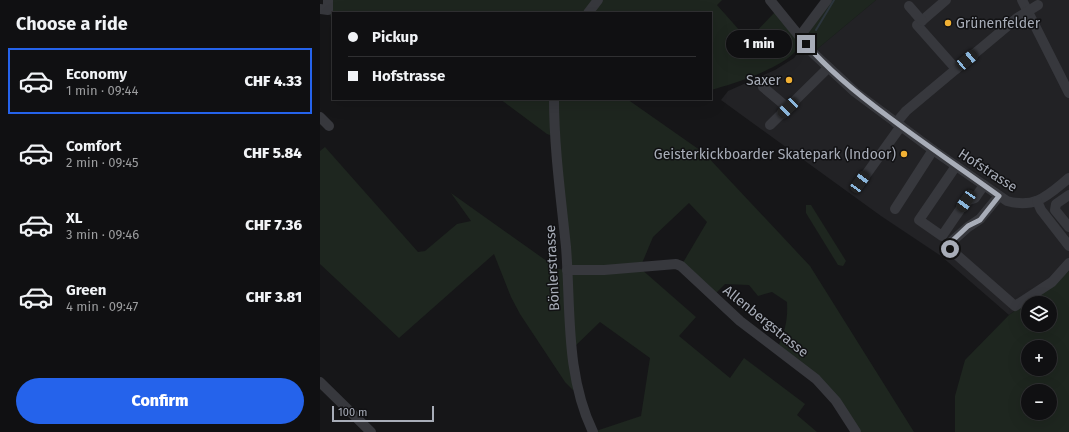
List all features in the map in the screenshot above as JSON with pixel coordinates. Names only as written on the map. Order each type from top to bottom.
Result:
[{"type":"street","points":[[320,9],[328,10],[328,0]]},
{"type":"street","points":[[589,12],[598,0]]},
{"type":"street","name":"Hofstrasse","points":[[770,0],[813,53],[855,92],[933,150],[1007,201],[1016,204],[1027,204],[1037,201],[1069,178]]},
{"type":"street","points":[[800,36],[827,0]]},
{"type":"street","points":[[946,0],[917,25],[956,69]]},
{"type":"street","points":[[1022,0],[1069,93]]},
{"type":"street","points":[[860,182],[899,125],[906,111],[1027,10],[1038,5]]},
{"type":"street","points":[[909,6],[922,21]]},
{"type":"street","points":[[770,125],[828,68]]},
{"type":"street","points":[[763,87],[788,108]]},
{"type":"street","name":"Bönlerstrasse","points":[[554,100],[567,270],[568,315],[574,366],[581,402],[593,432]]},
{"type":"street","points":[[320,117],[329,126]]},
{"type":"street","points":[[895,209],[933,150]]},
{"type":"street","points":[[956,166],[919,220],[942,236],[966,201],[975,198],[984,185]]},
{"type":"street","points":[[1056,230],[1067,225],[1055,210],[1056,204],[1069,195]]},
{"type":"street","points":[[999,196],[980,220],[968,226],[950,243],[950,249],[1014,306],[1052,282],[1069,263]]},
{"type":"street","points":[[1037,201],[1041,210],[1069,246]]},
{"type":"street","name":"Allenbergstrasse","points":[[567,270],[604,270],[676,264],[681,266],[740,322],[816,378],[836,402],[856,432]]},
{"type":"street","points":[[320,382],[371,432]]},
{"type":"shaded area","points":[[328,0],[598,0],[589,12],[332,12],[332,20],[328,10]]},
{"type":"shaded area","points":[[603,0],[722,0],[717,5],[748,40],[776,11],[800,43],[796,51],[787,59],[775,66],[747,78],[712,90],[712,12],[593,12]]},
{"type":"shaded area","points":[[829,0],[876,0],[816,50],[807,38],[807,33]]},
{"type":"shaded area","points":[[876,0],[1069,0],[1069,271],[1035,296],[1021,296],[1021,306],[1009,315],[941,256],[881,216],[721,100],[728,91],[775,70],[794,58],[804,45],[798,37],[806,36],[816,50]]},
{"type":"shaded area","points":[[501,100],[628,100],[704,153],[810,266],[914,432],[856,432],[836,401],[777,349],[785,326],[787,302],[772,292],[758,296],[749,285],[725,284],[713,296],[681,266],[707,222],[689,203],[653,237],[640,268],[696,317],[679,336],[730,378],[744,358],[805,404],[797,415],[817,432],[593,432],[641,416],[650,358],[600,322],[572,349],[577,389],[573,390],[565,382],[520,314],[511,297],[494,254],[399,338],[320,264],[320,151],[325,147],[418,252],[425,251],[457,224],[471,221],[451,193],[558,269],[567,270],[556,137],[547,134]]},
{"type":"shaded area","points":[[806,205],[811,205],[846,261],[843,266],[838,265],[806,213]]},
{"type":"shaded area","points":[[1069,271],[1069,432],[955,432],[955,396],[965,360],[1009,315],[1021,306],[1021,332],[1057,332],[1057,296],[1035,296]]},
{"type":"waterway","points":[[816,30],[834,0]]},
{"type":"place","name":"Grünenfelder","points":[[948,23]]},
{"type":"place","name":"Saxer","points":[[789,80]]},
{"type":"place","name":"Geisterkickboarder Skatepark (Indoor)","points":[[904,154]]},
{"type":"route","points":[[806,44],[828,68],[855,92],[999,196],[980,220],[968,226],[950,243],[950,249]]}]
